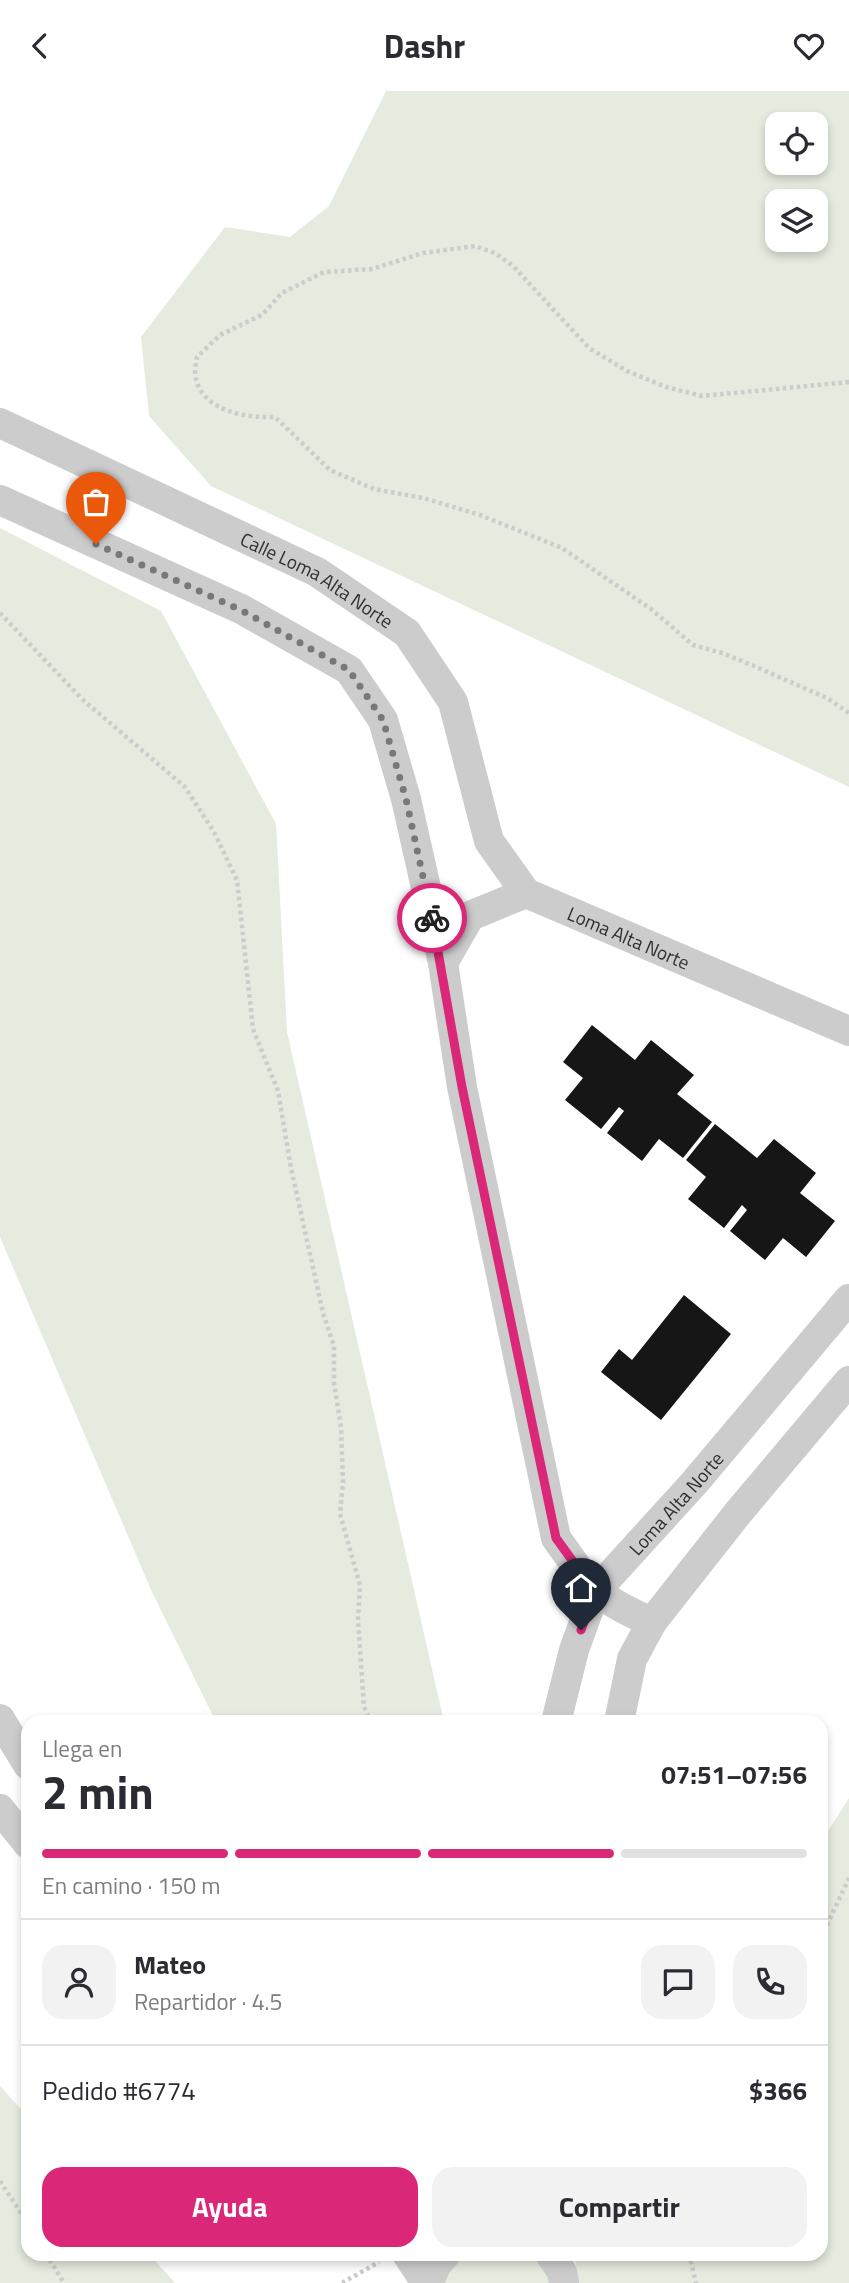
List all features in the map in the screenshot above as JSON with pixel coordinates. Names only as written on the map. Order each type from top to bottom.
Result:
[{"type":"street","name":"Calle Loma Alta Norte","points":[[0,423],[317,572],[407,633],[453,702],[489,841],[526,893]]},
{"type":"street","points":[[0,500],[241,610],[349,670],[383,720],[406,799],[443,963],[462,1087],[556,1538],[595,1592],[615,1606],[652,1622]]},
{"type":"street","points":[[443,963],[470,916],[526,893]]},
{"type":"street","name":"Loma Alta Norte","points":[[526,893],[849,1031]]},
{"type":"street","name":"Loma Alta Norte","points":[[595,1592],[695,1482],[849,1299]]},
{"type":"street","points":[[621,1715],[632,1659],[652,1622],[729,1524],[849,1381]]},
{"type":"street","points":[[558,1715],[574,1650],[595,1592]]},
{"type":"street","points":[[0,1719],[21,1754]]},
{"type":"street","points":[[0,1809],[21,1835]]},
{"type":"street","points":[[399,2261],[427,2283],[440,2261]]},
{"type":"street","points":[[555,2261],[562,2272],[564,2283]]},
{"type":"path","points":[[849,382],[702,395],[666,387],[627,371],[589,348],[513,266],[495,253],[475,246],[423,253],[372,269],[324,272],[282,293],[262,315],[220,335],[197,357],[196,380],[213,404],[251,418],[275,417],[330,470],[374,489],[423,498],[480,515],[562,548],[651,610],[693,645],[722,653],[814,693],[849,713]]},
{"type":"path","points":[[0,613],[83,700],[185,787],[214,832],[237,880],[253,1029],[278,1091],[290,1168],[323,1313],[334,1346],[334,1383],[341,1427],[343,1482],[340,1514],[360,1585],[358,1620],[364,1707],[368,1715]]},
{"type":"path","points":[[828,1923],[849,1878]]},
{"type":"path","points":[[0,2181],[21,2213]]},
{"type":"path","points":[[51,2261],[64,2283]]},
{"type":"path","points":[[342,2283],[386,2261]]},
{"type":"path","points":[[691,2261],[696,2283]]},
{"type":"shaded area","points":[[386,91],[849,91],[849,787],[211,486],[149,416],[141,337],[225,227],[290,237],[329,206]]},
{"type":"shaded area","points":[[0,528],[161,611],[276,824],[287,1032],[443,1715],[213,1715],[152,1592],[0,1237]]},
{"type":"shaded area","points":[[849,1798],[849,2283],[577,2283],[575,2261],[828,2261],[828,1831]]},
{"type":"shaded area","points":[[0,2086],[21,2109],[21,2261],[155,2261],[175,2283],[0,2283]]},
{"type":"shaded area","points":[[457,2261],[539,2261],[552,2283],[440,2283]]},
{"type":"building","points":[[592,1025],[635,1060],[651,1040],[694,1075],[677,1094],[712,1122],[683,1158],[659,1139],[642,1161],[607,1133],[624,1111],[619,1107],[601,1129],[565,1100],[583,1078],[563,1062]]},
{"type":"building","points":[[715,1124],[757,1158],[774,1139],[816,1173],[800,1193],[835,1221],[806,1257],[783,1238],[765,1260],[730,1231],[747,1210],[742,1205],[724,1228],[688,1199],[706,1177],[686,1160]]},
{"type":"building","points":[[684,1295],[731,1334],[661,1420],[601,1372],[619,1349],[632,1360]]},
{"type":"way so far","points":[[96,544],[241,610],[349,670],[383,720],[406,799],[432,918]]},
{"type":"route","points":[[432,918],[443,963],[462,1087],[556,1538],[595,1592],[581,1630]]}]
